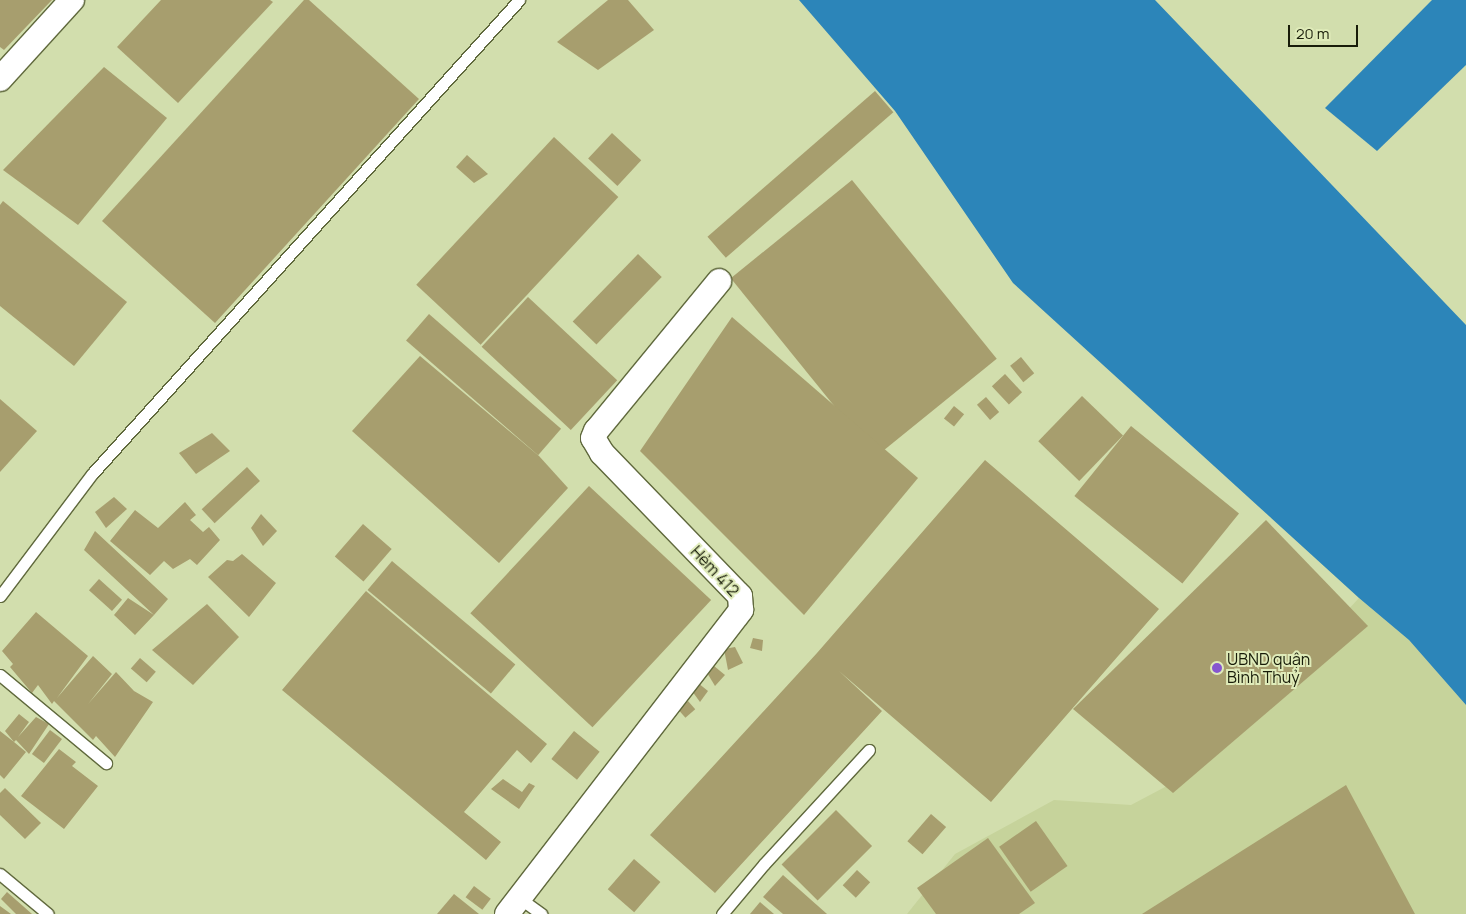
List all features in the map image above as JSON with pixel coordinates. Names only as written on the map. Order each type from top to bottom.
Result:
[{"type":"street","points":[[0,79],[72,0]]},
{"type":"street","name":"Hẻm 412","points":[[513,905],[742,610],[740,596],[602,452],[593,438],[596,431],[719,281]]},
{"type":"lane","points":[[0,596],[92,474],[519,0]]},
{"type":"lane","points":[[0,676],[106,763]]},
{"type":"lane","points":[[722,914],[764,864],[869,750]]},
{"type":"lane","points":[[0,874],[48,914]]},
{"type":"lane","points":[[513,905],[541,914]]},
{"type":"shaded area","points":[[1359,598],[1409,640],[1466,705],[1466,914],[907,914],[955,854],[1054,800],[1131,805],[1199,769]]},
{"type":"water","points":[[799,0],[1155,0],[1466,325],[1466,705],[1409,640],[1359,598],[1013,283],[895,111]]},
{"type":"water","points":[[1432,0],[1466,0],[1466,65],[1377,151],[1325,108]]},
{"type":"building","points":[[0,0],[52,0],[4,50],[0,47]]},
{"type":"building","points":[[161,0],[270,0],[273,2],[178,103],[117,47]]},
{"type":"building","points":[[304,0],[309,0],[419,99],[215,323],[102,221]]},
{"type":"building","points":[[608,0],[628,0],[654,30],[598,70],[557,42]]},
{"type":"building","points":[[104,67],[167,118],[78,225],[3,170]]},
{"type":"building","points":[[875,91],[893,112],[726,258],[707,237]]},
{"type":"building","points":[[612,133],[641,160],[617,186],[588,159]]},
{"type":"building","points":[[554,137],[618,197],[481,345],[416,285]]},
{"type":"building","points":[[467,155],[488,174],[474,183],[456,167]]},
{"type":"building","points":[[852,180],[997,359],[876,457],[731,278]]},
{"type":"building","points":[[3,201],[127,302],[74,366],[0,306],[0,205]]},
{"type":"building","points":[[638,254],[662,277],[596,345],[573,322]]},
{"type":"building","points":[[528,297],[617,380],[571,430],[482,347]]},
{"type":"building","points":[[429,314],[561,429],[538,455],[406,340]]},
{"type":"building","points":[[732,317],[918,478],[804,615],[640,451]]},
{"type":"building","points":[[420,356],[539,456],[568,488],[499,563],[352,431]]},
{"type":"building","points":[[1021,357],[1034,373],[1023,382],[1010,366]]},
{"type":"building","points":[[1005,374],[1022,392],[1009,405],[992,386]]},
{"type":"building","points":[[1082,396],[1123,436],[1079,481],[1038,441]]},
{"type":"building","points":[[986,397],[999,412],[990,420],[977,405]]},
{"type":"building","points":[[0,399],[37,431],[0,472]]},
{"type":"building","points":[[954,406],[964,414],[954,427],[944,418]]},
{"type":"building","points":[[1131,426],[1239,513],[1182,583],[1074,496]]},
{"type":"building","points":[[212,433],[230,451],[196,474],[179,453]]},
{"type":"building","points":[[985,460],[1159,609],[991,802],[839,671],[882,711],[715,893],[650,835],[817,653]]},
{"type":"building","points":[[247,467],[260,481],[215,523],[202,509]]},
{"type":"building","points":[[589,486],[711,600],[592,727],[470,613]]},
{"type":"building","points":[[114,497],[127,509],[106,528],[95,512]]},
{"type":"building","points":[[185,502],[196,515],[190,520],[203,532],[209,527],[220,540],[197,565],[190,559],[173,569],[164,561],[150,575],[110,541],[135,510],[158,528]]},
{"type":"building","points":[[261,514],[277,531],[263,546],[251,528]]},
{"type":"building","name":"UBND quận Bình Thuỷ","points":[[1266,520],[1368,626],[1173,793],[1073,709]]},
{"type":"building","points":[[363,524],[392,549],[363,581],[335,556]]},
{"type":"building","points":[[95,531],[168,599],[154,615],[84,550]]},
{"type":"building","points":[[242,554],[276,583],[249,617],[208,577],[227,560],[233,561]]},
{"type":"building","points":[[392,561],[515,664],[491,694],[368,590]]},
{"type":"building","points":[[99,579],[122,600],[112,611],[89,590]]},
{"type":"building","points":[[366,591],[547,744],[531,763],[517,750],[464,812],[501,842],[486,860],[282,690]]},
{"type":"building","points":[[128,598],[154,615],[135,635],[114,615]]},
{"type":"building","points":[[207,604],[239,637],[193,685],[152,650]]},
{"type":"building","points":[[36,612],[88,656],[57,698],[93,656],[112,674],[88,704],[116,672],[134,691],[153,702],[115,757],[96,736],[93,740],[54,701],[52,704],[38,685],[32,693],[10,667],[13,664],[2,651]]},
{"type":"building","points":[[753,638],[763,640],[762,651],[750,648]]},
{"type":"building","points":[[735,647],[743,663],[728,670],[724,649]]},
{"type":"building","points":[[140,658],[156,672],[147,682],[131,669]]},
{"type":"building","points":[[714,666],[725,675],[715,686],[706,671]]},
{"type":"building","points":[[698,683],[708,691],[700,702],[692,691]]},
{"type":"building","points":[[688,701],[695,709],[685,718],[678,710]]},
{"type":"building","points":[[19,714],[29,722],[18,737],[36,717],[49,724],[29,754],[16,740],[14,742],[5,731]]},
{"type":"building","points":[[50,730],[62,739],[44,763],[32,754]]},
{"type":"building","points":[[0,731],[26,752],[4,779],[0,775]]},
{"type":"building","points":[[574,731],[600,752],[577,780],[551,759]]},
{"type":"building","points":[[59,749],[76,762],[72,766],[98,786],[64,829],[21,796]]},
{"type":"building","points":[[503,779],[522,792],[529,783],[535,786],[519,809],[491,789]]},
{"type":"building","points":[[1346,785],[1415,914],[1142,914]]},
{"type":"building","points":[[5,788],[41,823],[25,839],[0,815],[0,793]]},
{"type":"building","points":[[836,810],[872,846],[818,901],[782,864]]},
{"type":"building","points":[[931,814],[946,827],[922,854],[907,841]]},
{"type":"building","points":[[1036,821],[1068,866],[1031,892],[999,847]]},
{"type":"building","points":[[988,838],[1035,903],[1019,914],[936,914],[917,888]]},
{"type":"building","points":[[634,859],[660,882],[634,912],[608,889]]},
{"type":"building","points":[[857,870],[870,882],[856,898],[843,885]]},
{"type":"building","points":[[783,875],[827,914],[783,914],[763,897]]},
{"type":"building","points":[[474,886],[491,899],[482,910],[466,897]]},
{"type":"building","points":[[7,892],[32,914],[16,914],[1,899]]},
{"type":"building","points":[[454,894],[479,914],[437,914]]},
{"type":"building","points":[[760,902],[774,914],[750,914]]},
{"type":"building","points":[[0,906],[11,914],[0,914]]},
{"type":"place","name":"UBND quận Bình Thuỷ","points":[[1217,668]]}]
